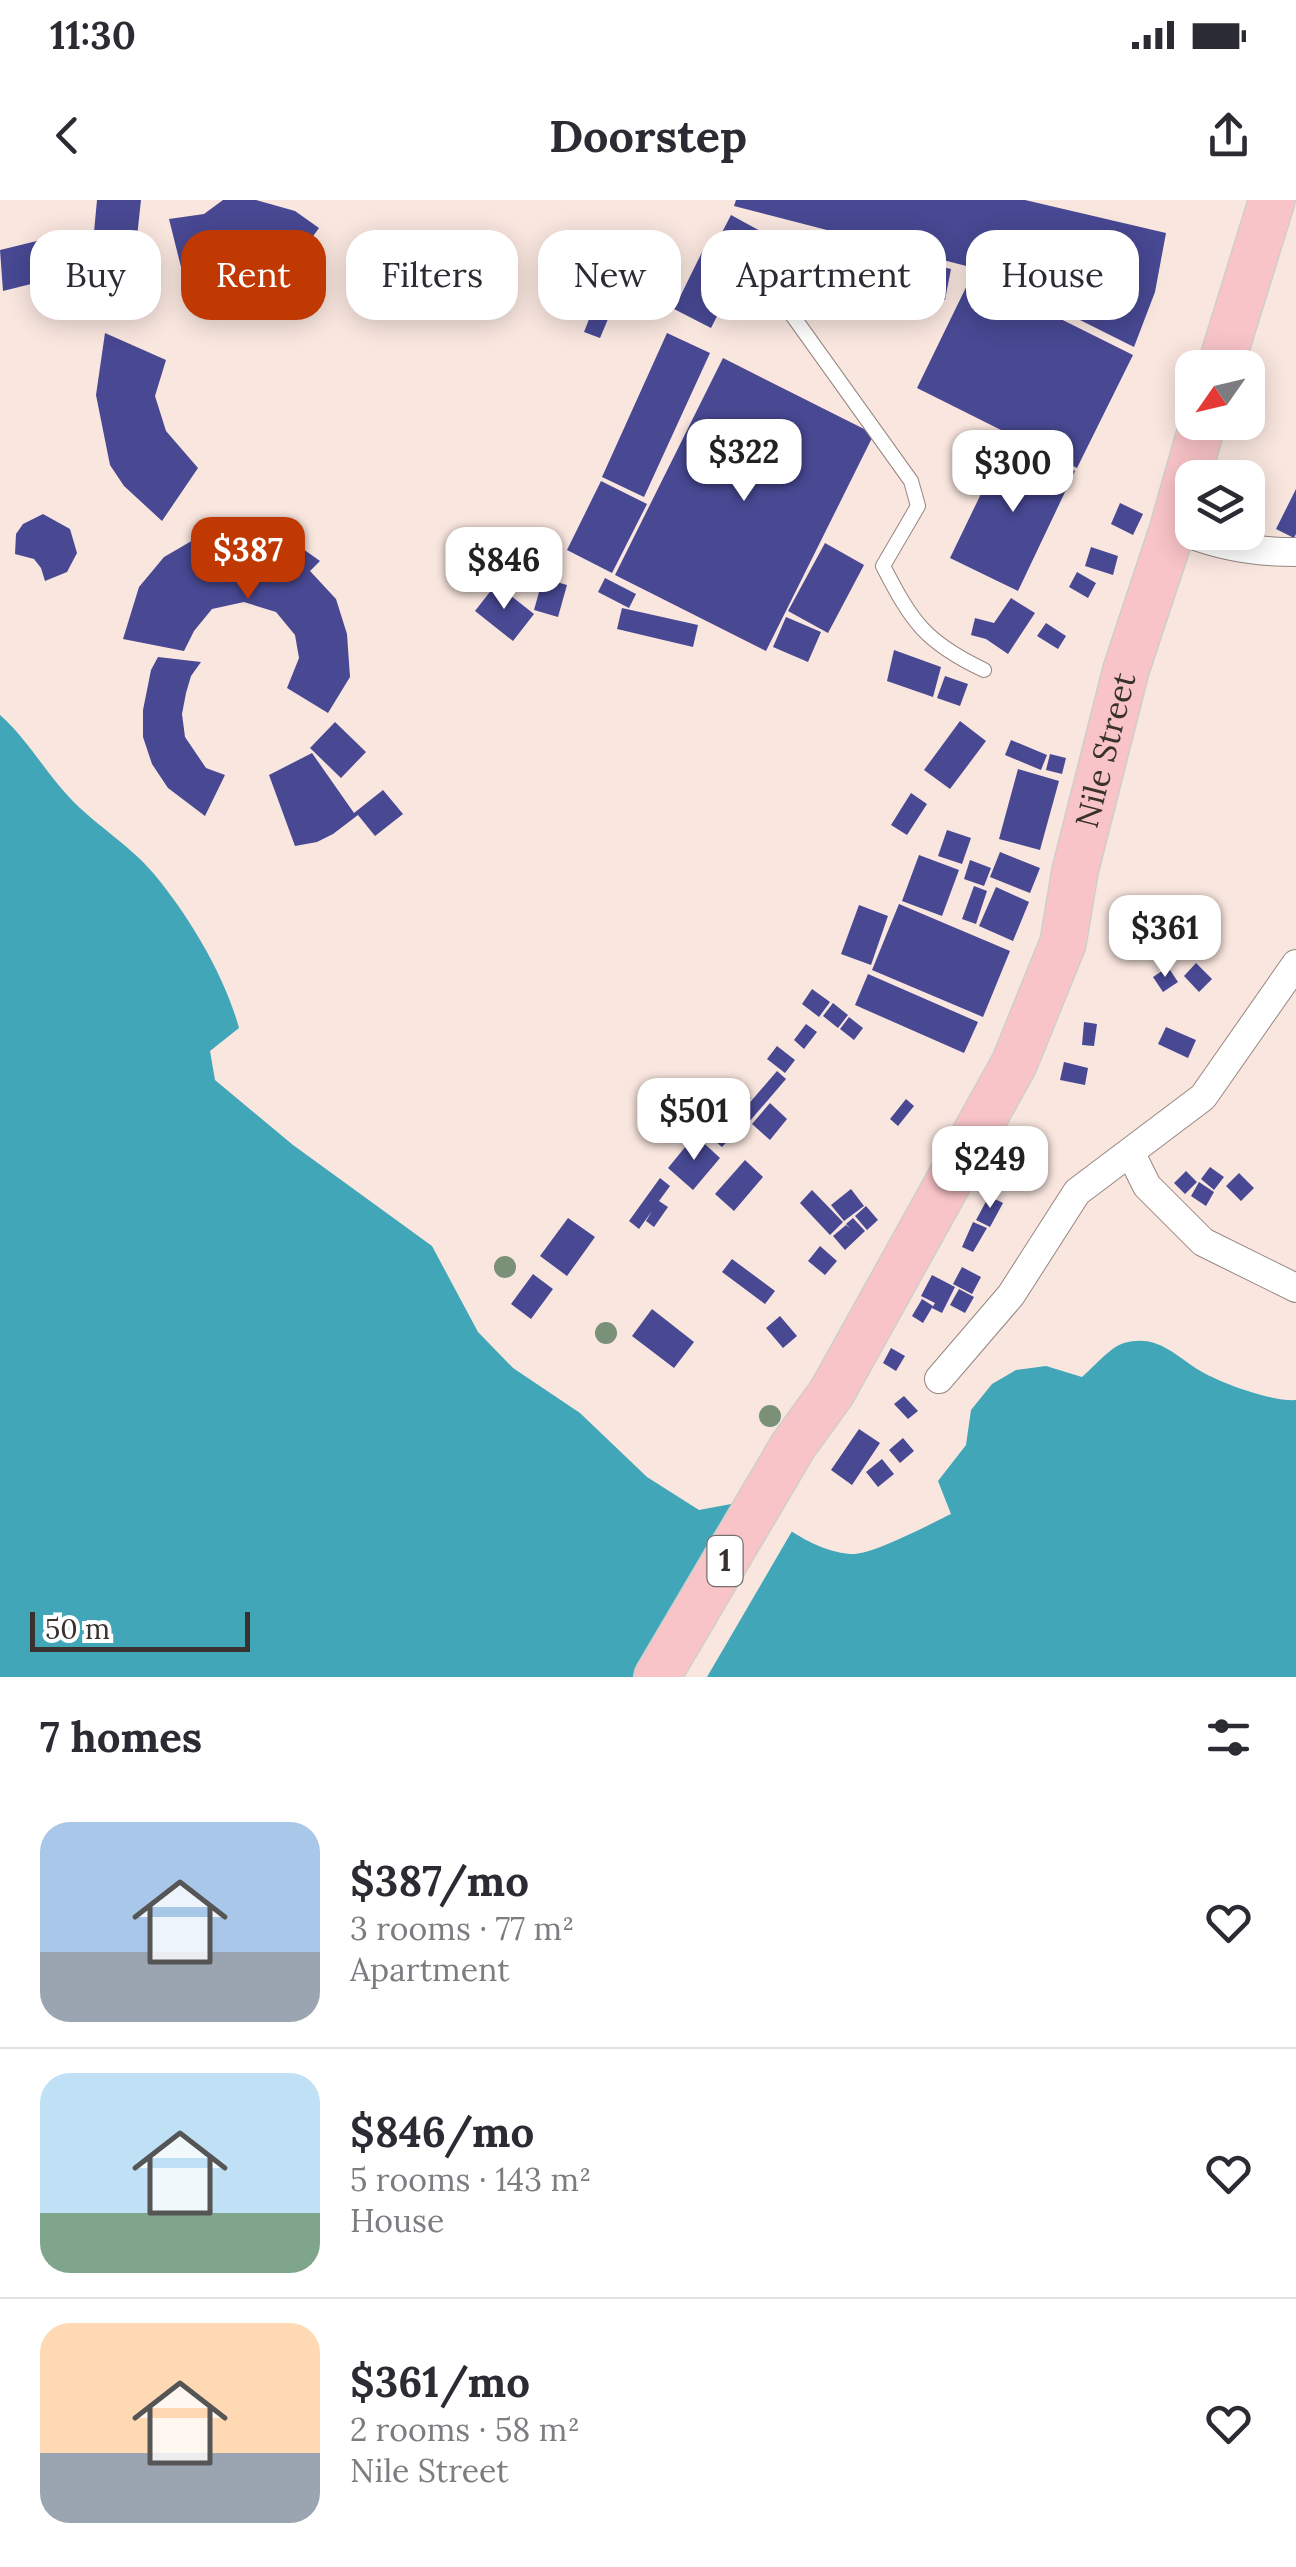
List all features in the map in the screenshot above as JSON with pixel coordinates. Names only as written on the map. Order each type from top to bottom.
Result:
[{"type":"main road","points":[[1226,350],[1272,200]]},
{"type":"main road","name":"Nile Street","points":[[804,1452],[832,1392],[1014,1064],[1040,1002],[1063,942],[1075,871],[1126,670],[1198,440]]},
{"type":"main road","name":"1","points":[[656,1677],[804,1452]]},
{"type":"main road","name":"1","points":[[687,1677],[804,1452]]},
{"type":"street","points":[[1173,528],[1218,546],[1254,552],[1296,552]]},
{"type":"street","points":[[939,1378],[1011,1295],[1077,1192],[1203,1096],[1296,964]]},
{"type":"street","points":[[1131,1154],[1146,1186],[1204,1242],[1296,1288]]},
{"type":"lane","points":[[796,320],[911,481],[918,506],[883,566],[906,610],[928,638],[984,670]]},
{"type":"water","points":[[0,715],[69,797],[154,874],[204,947],[225,988],[239,1028],[210,1051],[215,1080],[293,1145],[432,1246],[478,1332],[513,1368],[580,1413],[647,1477],[699,1510],[747,1501],[822,1547],[850,1554],[872,1550],[951,1514],[938,1481],[966,1445],[971,1410],[992,1384],[1016,1370],[1046,1366],[1082,1377],[1119,1345],[1135,1341],[1153,1343],[1228,1384],[1272,1398],[1296,1400],[1296,1677],[0,1677]]},
{"type":"pier","points":[[748,1496],[795,1526],[707,1677],[639,1677]]},
{"type":"building","points":[[97,200],[141,200],[138,230],[94,230]]},
{"type":"building","points":[[223,200],[256,200],[295,211],[319,228],[181,230],[181,267],[169,219],[204,214]]},
{"type":"building","points":[[736,200],[1025,200],[1166,233],[1155,292],[1134,347],[1080,320],[1139,320],[1139,230],[966,230],[966,266],[946,261],[946,230],[827,230],[734,206]]},
{"type":"building","points":[[731,215],[759,230],[723,230]]},
{"type":"building","points":[[30,243],[30,284],[3,291],[0,250]]},
{"type":"building","points":[[701,254],[701,320],[715,320],[711,328],[681,313],[681,295]]},
{"type":"building","points":[[946,268],[951,269],[946,295]]},
{"type":"building","points":[[966,287],[966,320],[1063,320],[1133,355],[1077,468],[917,388]]},
{"type":"building","points":[[589,320],[608,320],[600,338],[584,332]]},
{"type":"building","points":[[105,333],[166,360],[155,396],[166,431],[198,468],[162,521],[124,486],[110,465],[96,395]]},
{"type":"building","points":[[667,333],[710,353],[644,497],[602,477]]},
{"type":"building","points":[[723,358],[874,434],[766,651],[615,575]]},
{"type":"building","points":[[1008,438],[1075,471],[1018,591],[950,558]]},
{"type":"building","points":[[601,481],[647,504],[612,573],[567,550]]},
{"type":"building","points":[[1296,489],[1296,534],[1294,538],[1276,529]]},
{"type":"building","points":[[1120,503],[1143,514],[1133,535],[1111,524]]},
{"type":"building","points":[[43,514],[70,529],[77,553],[67,572],[45,581],[34,559],[15,554],[16,534],[23,524]]},
{"type":"building","points":[[246,529],[289,539],[320,561],[310,571],[336,599],[347,634],[350,677],[328,713],[287,688],[299,658],[295,635],[276,612],[244,602],[212,609],[184,651],[123,639],[139,587],[164,557],[207,532]]},
{"type":"building","points":[[825,543],[864,565],[828,633],[788,611]]},
{"type":"building","points":[[1091,547],[1118,556],[1113,575],[1085,566]]},
{"type":"building","points":[[1077,572],[1096,583],[1088,598],[1069,587]]},
{"type":"building","points":[[543,578],[567,585],[558,617],[534,610]]},
{"type":"building","points":[[605,578],[636,594],[629,608],[598,592]]},
{"type":"building","points":[[496,584],[534,614],[513,641],[475,611]]},
{"type":"building","points":[[1011,598],[1035,613],[1008,654],[986,639],[971,635],[975,618],[994,623]]},
{"type":"building","points":[[622,608],[698,625],[693,647],[617,629]]},
{"type":"building","points":[[786,617],[821,632],[808,662],[773,647]]},
{"type":"building","points":[[1046,623],[1066,636],[1058,649],[1037,636]]},
{"type":"building","points":[[894,650],[941,667],[933,697],[887,681]]},
{"type":"building","points":[[158,657],[201,662],[186,693],[182,714],[185,737],[206,768],[225,775],[205,816],[168,788],[152,764],[143,737],[143,710],[151,670]]},
{"type":"building","points":[[945,676],[968,684],[960,706],[937,698]]},
{"type":"building","points":[[960,721],[986,741],[950,789],[924,770]]},
{"type":"building","points":[[335,722],[366,752],[341,778],[310,748]]},
{"type":"building","points":[[1011,740],[1047,755],[1041,770],[1005,755]]},
{"type":"building","points":[[312,753],[354,813],[383,790],[403,814],[375,836],[358,815],[317,842],[295,846],[269,775]]},
{"type":"building","points":[[1050,754],[1066,758],[1062,774],[1046,770]]},
{"type":"building","points":[[1018,769],[1059,781],[1040,850],[999,839]]},
{"type":"building","points":[[911,793],[927,804],[907,835],[891,825]]},
{"type":"building","points":[[947,830],[971,838],[962,864],[938,856]]},
{"type":"building","points":[[1000,852],[1040,868],[1030,893],[990,877]]},
{"type":"building","points":[[919,855],[959,870],[942,916],[902,901]]},
{"type":"building","points":[[970,860],[991,868],[984,886],[964,879]]},
{"type":"building","points":[[974,886],[987,891],[976,924],[962,919]]},
{"type":"building","points":[[996,887],[1029,902],[1013,941],[979,926]]},
{"type":"building","points":[[899,904],[1010,951],[983,1017],[872,970]]},
{"type":"building","points":[[859,905],[888,916],[871,965],[841,954]]},
{"type":"building","points":[[1196,963],[1212,979],[1199,992],[1184,976]]},
{"type":"building","points":[[1168,967],[1178,982],[1163,992],[1153,977]]},
{"type":"building","points":[[868,974],[978,1022],[964,1053],[855,1005]]},
{"type":"building","points":[[812,989],[830,1002],[819,1017],[802,1004]]},
{"type":"building","points":[[833,1003],[848,1015],[838,1028],[823,1016]]},
{"type":"building","points":[[849,1017],[863,1028],[854,1040],[840,1029]]},
{"type":"building","points":[[1084,1022],[1097,1024],[1094,1046],[1082,1045]]},
{"type":"building","points":[[806,1024],[817,1032],[804,1049],[794,1040]]},
{"type":"building","points":[[1166,1027],[1196,1040],[1188,1058],[1158,1044]]},
{"type":"building","points":[[777,1046],[795,1060],[785,1073],[767,1059]]},
{"type":"building","points":[[1064,1062],[1088,1068],[1085,1085],[1060,1080]]},
{"type":"building","points":[[777,1071],[786,1079],[737,1136],[728,1128]]},
{"type":"building","points":[[740,1090],[751,1098],[739,1113],[728,1105]]},
{"type":"building","points":[[906,1099],[914,1106],[898,1126],[890,1119]]},
{"type":"building","points":[[770,1103],[787,1119],[770,1140],[752,1124]]},
{"type":"building","points":[[713,1120],[732,1136],[722,1147],[703,1131]]},
{"type":"building","points":[[695,1135],[720,1158],[693,1190],[668,1168]]},
{"type":"building","points":[[745,1160],[763,1177],[734,1211],[715,1194]]},
{"type":"building","points":[[1210,1167],[1224,1177],[1214,1190],[1201,1179]]},
{"type":"building","points":[[1186,1171],[1197,1182],[1185,1194],[1174,1183]]},
{"type":"building","points":[[1239,1173],[1254,1188],[1241,1201],[1226,1186]]},
{"type":"building","points":[[660,1178],[670,1186],[659,1201],[668,1207],[654,1227],[646,1221],[652,1211],[639,1229],[629,1221]]},
{"type":"building","points":[[1199,1182],[1214,1192],[1206,1206],[1191,1196]]},
{"type":"building","points":[[851,1189],[864,1206],[844,1221],[831,1205]]},
{"type":"building","points":[[812,1190],[843,1222],[830,1235],[800,1203]]},
{"type":"building","points":[[989,1196],[1003,1203],[990,1227],[976,1220]]},
{"type":"building","points":[[866,1206],[878,1220],[867,1230],[855,1216]]},
{"type":"building","points":[[568,1218],[595,1237],[567,1276],[540,1256]]},
{"type":"building","points":[[853,1218],[865,1231],[845,1250],[833,1236],[846,1225],[851,1229],[846,1224]]},
{"type":"building","points":[[973,1222],[987,1228],[973,1252],[962,1247]]},
{"type":"building","points":[[820,1246],[837,1261],[825,1275],[808,1261]]},
{"type":"building","points":[[732,1259],[775,1291],[765,1304],[722,1272]]},
{"type":"building","points":[[962,1267],[981,1277],[972,1294],[953,1284]]},
{"type":"building","points":[[533,1274],[553,1289],[531,1319],[511,1304]]},
{"type":"building","points":[[932,1275],[955,1287],[942,1313],[932,1308],[935,1303],[921,1296]]},
{"type":"building","points":[[959,1289],[974,1297],[965,1313],[950,1305]]},
{"type":"building","points":[[922,1299],[933,1306],[923,1323],[912,1316]]},
{"type":"building","points":[[652,1309],[694,1342],[674,1368],[632,1336]]},
{"type":"building","points":[[780,1316],[797,1336],[783,1348],[766,1328]]},
{"type":"building","points":[[891,1348],[905,1356],[896,1371],[883,1363]]},
{"type":"building","points":[[904,1396],[918,1411],[908,1419],[894,1404]]},
{"type":"building","points":[[859,1429],[880,1443],[852,1485],[831,1470]]},
{"type":"building","points":[[903,1438],[914,1451],[900,1463],[889,1450]]},
{"type":"building","points":[[882,1459],[894,1474],[878,1487],[866,1472]]}]
